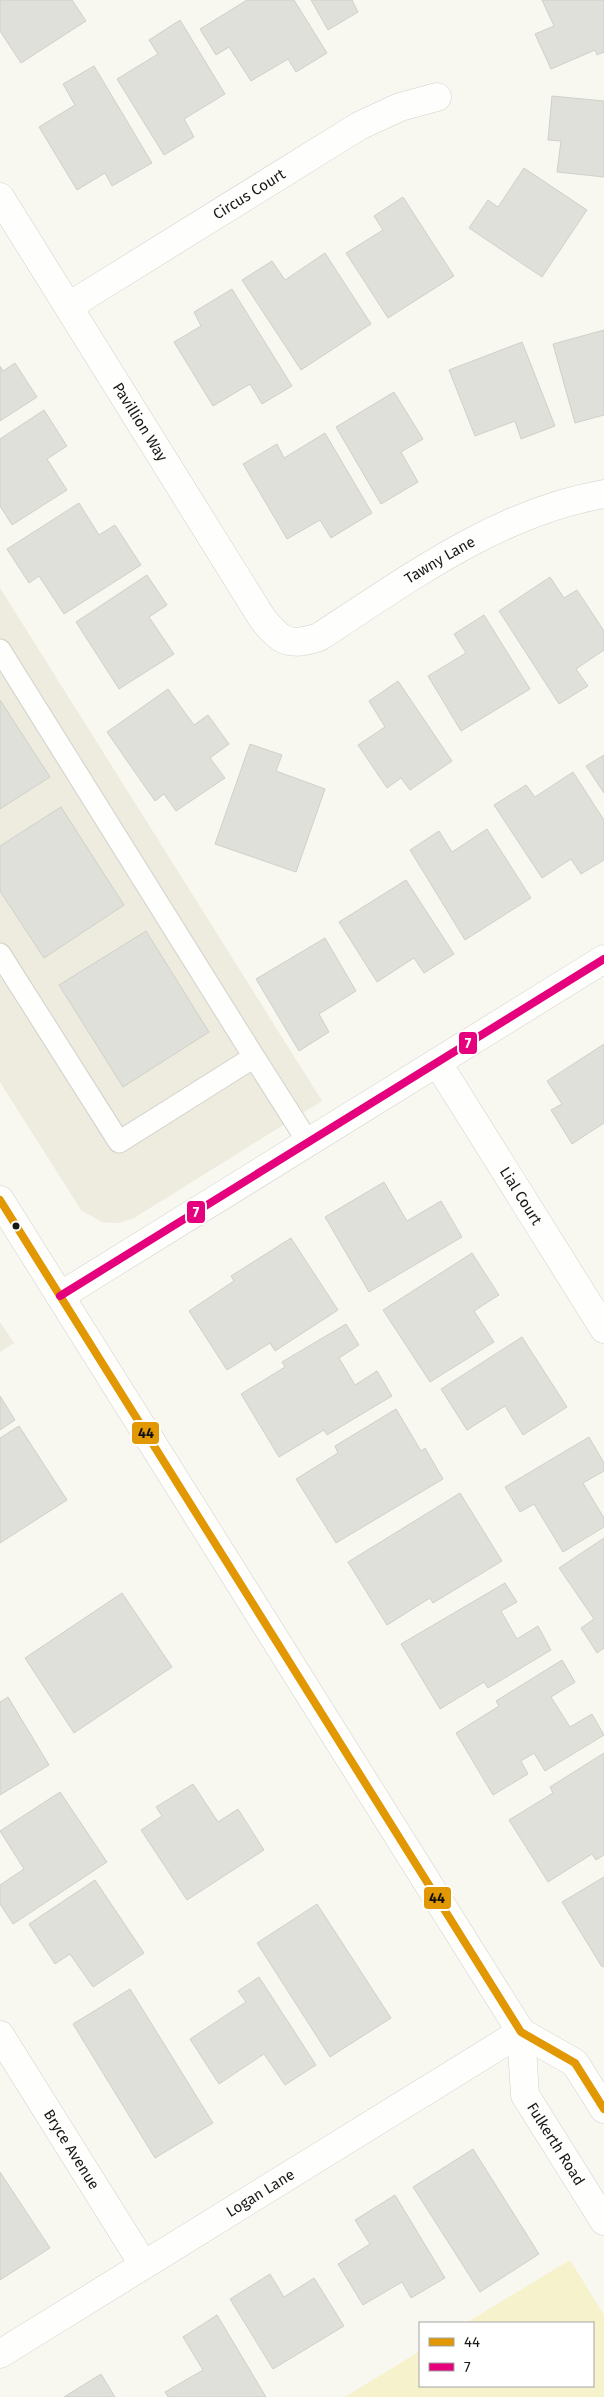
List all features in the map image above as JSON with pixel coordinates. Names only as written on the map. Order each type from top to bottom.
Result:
[{"type":"street","name":"Circus Court","points":[[69,306],[359,126],[400,107],[437,97]]},
{"type":"street","name":"Pavillion Way","points":[[0,197],[262,618],[273,633],[285,642]]},
{"type":"street","name":"Tawny Lane","points":[[285,642],[303,642],[319,637],[436,562],[504,527],[570,502],[604,494]]},
{"type":"street","points":[[60,1296],[604,959]]},
{"type":"street","name":"Lial Court","points":[[437,1062],[604,1329]]},
{"type":"street","name":"Fulkerth Road","points":[[0,1200],[521,2032],[575,2063],[604,2109]]},
{"type":"street","name":"Fulkerth Road","points":[[521,2032],[525,2095],[604,2221]]},
{"type":"street","name":"Logan Lane","points":[[0,2354],[521,2032]]},
{"type":"street","name":"Bryce Avenue","points":[[0,2035],[143,2264]]},
{"type":"lane","points":[[0,650],[308,1142]]},
{"type":"lane","points":[[0,954],[119,1142],[254,1057]]},
{"type":"shaded area","points":[[0,588],[322,1101],[134,1218],[118,1223],[102,1222],[81,1210],[0,1082]]},
{"type":"shaded area","points":[[0,1322],[14,1343],[0,1352]]},
{"type":"shaded area","points":[[570,2260],[604,2315],[604,2397],[345,2397],[419,2352],[419,2387],[594,2387],[594,2322],[468,2322]]},
{"type":"building","points":[[0,0],[72,0],[86,21],[21,63],[0,31]]},
{"type":"building","points":[[247,0],[294,0],[327,53],[296,72],[288,59],[251,81],[229,47],[216,55],[200,29]]},
{"type":"building","points":[[311,0],[352,0],[358,12],[328,30]]},
{"type":"building","points":[[542,0],[604,0],[604,52],[597,55],[595,50],[551,69],[535,34],[554,26]]},
{"type":"building","points":[[180,20],[225,94],[184,119],[194,137],[164,155],[117,79],[158,54],[149,40]]},
{"type":"building","points":[[94,66],[152,163],[112,186],[105,173],[77,190],[39,127],[75,105],[63,84]]},
{"type":"building","points":[[552,96],[604,101],[604,177],[557,172],[561,141],[548,140]]},
{"type":"building","points":[[524,168],[587,210],[542,277],[469,228],[488,200],[498,207]]},
{"type":"building","points":[[403,197],[454,276],[388,318],[346,253],[383,230],[374,216]]},
{"type":"building","points":[[325,253],[371,324],[301,370],[242,280],[272,261],[285,280]]},
{"type":"building","points":[[232,289],[292,386],[262,404],[250,384],[213,406],[174,342],[201,326],[194,312]]},
{"type":"building","points":[[604,330],[604,415],[575,423],[553,344]]},
{"type":"building","points":[[522,342],[555,426],[521,439],[515,421],[475,436],[449,370]]},
{"type":"building","points":[[15,363],[37,397],[0,421],[0,366],[3,371]]},
{"type":"building","points":[[394,392],[423,439],[401,452],[418,482],[381,504],[336,427]]},
{"type":"building","points":[[44,410],[67,446],[47,459],[67,490],[12,525],[0,506],[0,439]]},
{"type":"building","points":[[325,433],[372,513],[331,538],[320,520],[287,539],[243,464],[277,444],[284,458]]},
{"type":"building","points":[[79,503],[99,535],[115,525],[141,565],[64,614],[39,576],[29,583],[7,549]]},
{"type":"building","points":[[147,575],[167,605],[149,617],[174,654],[119,689],[76,622]]},
{"type":"building","points":[[550,577],[564,598],[577,590],[604,631],[604,650],[576,669],[588,686],[559,704],[499,611]]},
{"type":"building","points":[[484,615],[530,689],[461,731],[428,676],[466,653],[454,634]]},
{"type":"building","points":[[398,681],[452,761],[410,790],[401,778],[387,788],[358,745],[385,727],[369,701]]},
{"type":"building","points":[[168,689],[194,725],[208,715],[229,744],[210,758],[225,778],[176,811],[164,794],[155,801],[107,732]]},
{"type":"building","points":[[0,700],[50,777],[0,809]]},
{"type":"building","points":[[250,744],[282,755],[276,771],[325,789],[296,872],[215,844]]},
{"type":"building","points":[[604,755],[604,793],[586,766]]},
{"type":"building","points":[[573,772],[604,820],[604,860],[581,874],[571,859],[542,878],[494,805],[526,785],[535,797]]},
{"type":"building","points":[[61,807],[124,905],[44,958],[0,891],[0,846]]},
{"type":"building","points":[[487,829],[531,898],[465,940],[410,850],[439,831],[452,852]]},
{"type":"building","points":[[406,880],[454,954],[424,973],[414,958],[377,982],[339,922]]},
{"type":"building","points":[[146,931],[209,1032],[123,1087],[59,985]]},
{"type":"building","points":[[325,938],[356,991],[319,1014],[329,1032],[299,1051],[256,979]]},
{"type":"building","points":[[604,1044],[604,1123],[572,1144],[551,1110],[562,1104],[547,1081]]},
{"type":"building","points":[[384,1182],[407,1221],[441,1201],[462,1237],[369,1292],[325,1217]]},
{"type":"building","points":[[291,1238],[338,1310],[275,1351],[270,1343],[227,1370],[189,1311],[234,1281],[231,1276]]},
{"type":"building","points":[[472,1253],[499,1295],[474,1311],[494,1342],[430,1382],[383,1310]]},
{"type":"building","points":[[346,1324],[359,1345],[339,1358],[355,1385],[377,1371],[392,1396],[327,1435],[324,1430],[279,1457],[241,1394],[285,1367],[282,1362]]},
{"type":"building","points":[[522,1337],[567,1407],[523,1435],[505,1406],[467,1430],[441,1389]]},
{"type":"building","points":[[0,1396],[15,1420],[0,1430]]},
{"type":"building","points":[[396,1409],[421,1451],[425,1448],[443,1479],[336,1543],[296,1479],[338,1453],[335,1446]]},
{"type":"building","points":[[19,1426],[67,1500],[0,1543],[0,1438]]},
{"type":"building","points":[[589,1437],[604,1463],[604,1471],[583,1483],[604,1518],[604,1527],[563,1552],[534,1504],[520,1512],[505,1487]]},
{"type":"building","points":[[460,1493],[502,1561],[433,1603],[430,1598],[387,1625],[348,1562]]},
{"type":"building","points":[[604,1538],[604,1648],[597,1653],[581,1628],[594,1619],[559,1568]]},
{"type":"building","points":[[505,1583],[517,1602],[501,1611],[517,1639],[538,1626],[551,1650],[488,1688],[484,1682],[440,1709],[401,1644]]},
{"type":"building","points":[[122,1593],[172,1667],[74,1733],[25,1658]]},
{"type":"building","points":[[562,1660],[575,1682],[551,1697],[570,1727],[592,1714],[604,1735],[545,1771],[534,1753],[521,1761],[528,1774],[493,1795],[456,1733],[499,1706],[496,1701]]},
{"type":"building","points":[[8,1697],[49,1765],[0,1795],[0,1702]]},
{"type":"building","points":[[604,1753],[604,1855],[596,1860],[592,1854],[548,1882],[509,1820],[553,1793],[550,1787]]},
{"type":"building","points":[[193,1784],[218,1822],[238,1809],[264,1850],[187,1900],[141,1830],[162,1816],[156,1807]]},
{"type":"building","points":[[60,1792],[107,1862],[13,1924],[0,1904],[0,1885],[24,1869],[0,1831]]},
{"type":"building","points":[[604,1877],[604,1966],[602,1967],[562,1902]]},
{"type":"building","points":[[95,1880],[144,1953],[93,1987],[70,1954],[55,1964],[29,1924]]},
{"type":"building","points":[[317,1904],[391,2018],[330,2057],[257,1943]]},
{"type":"building","points":[[259,1977],[316,2065],[285,2085],[264,2054],[219,2084],[190,2039],[246,2002],[238,1991]]},
{"type":"building","points":[[130,1989],[213,2123],[155,2158],[73,2024]]},
{"type":"building","points":[[473,2149],[539,2254],[480,2292],[413,2187]]},
{"type":"building","points":[[0,2172],[50,2248],[0,2280]]},
{"type":"building","points":[[395,2195],[445,2278],[411,2298],[402,2282],[363,2305],[338,2264],[370,2244],[355,2220]]},
{"type":"building","points":[[270,2274],[284,2297],[314,2278],[344,2326],[273,2369],[230,2299]]},
{"type":"building","points":[[217,2315],[266,2397],[168,2397],[165,2392],[203,2370],[183,2337]]},
{"type":"building","points":[[101,2374],[115,2397],[64,2397]]},
{"type":"transit line","name":"7","points":[[60,1296],[604,959]]},
{"type":"transit line","name":"44","points":[[0,1200],[521,2032],[575,2063],[604,2109]]}]
